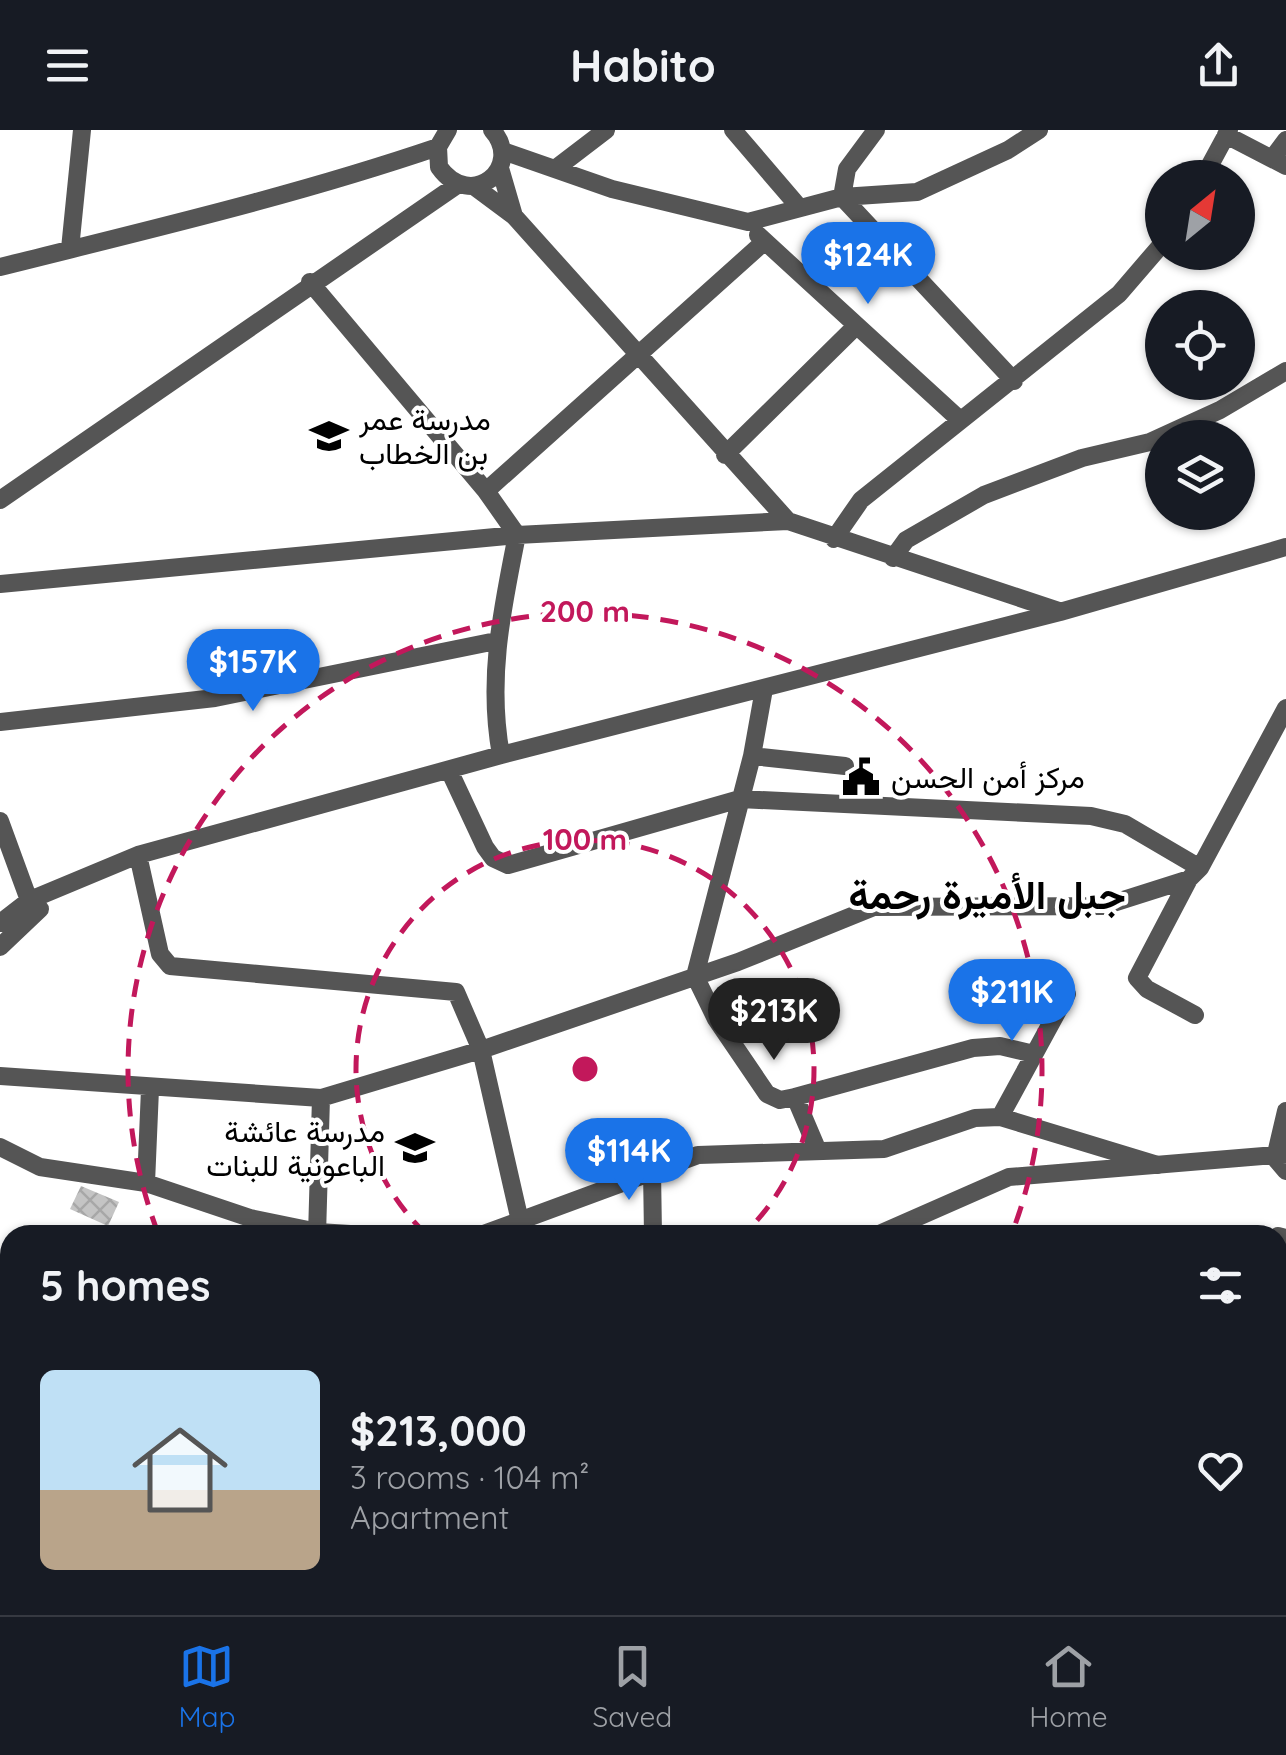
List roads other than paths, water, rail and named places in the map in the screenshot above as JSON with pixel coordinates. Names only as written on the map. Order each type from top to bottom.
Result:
[{"type":"street","points":[[70,249],[82,130]]},
{"type":"street","points":[[439,167],[438,147],[448,130]]},
{"type":"street","points":[[492,130],[514,216]]},
{"type":"street","points":[[554,169],[606,130]]},
{"type":"street","points":[[733,130],[799,207]]},
{"type":"street","points":[[842,197],[848,169],[876,130]]},
{"type":"street","points":[[502,159],[554,169],[646,199],[748,222],[842,197],[917,192],[973,168],[1039,130]]},
{"type":"street","points":[[1213,160],[1228,132],[1279,163],[1286,140]]},
{"type":"street","points":[[0,267],[395,164],[438,147]]},
{"type":"street","points":[[0,500],[310,282],[466,186],[490,180],[502,159]]},
{"type":"street","points":[[395,164],[439,167],[514,216],[788,522]]},
{"type":"street","points":[[842,197],[1014,381]]},
{"type":"street","points":[[748,222],[764,242],[855,327],[960,420]]},
{"type":"street","points":[[486,491],[764,242]]},
{"type":"street","points":[[834,538],[861,500],[1119,294],[1145,264]]},
{"type":"street","points":[[310,282],[486,491],[516,535],[496,641],[495,711],[502,755]]},
{"type":"street","points":[[725,455],[855,327]]},
{"type":"street","points":[[893,558],[906,540],[984,495],[1082,458],[1150,442],[1220,410],[1286,371]]},
{"type":"street","points":[[0,584],[516,535],[788,522],[1060,612]]},
{"type":"street","points":[[0,923],[138,855],[502,755],[1060,612],[1286,547]]},
{"type":"street","points":[[0,722],[215,698],[496,641]]},
{"type":"street","points":[[764,689],[752,756],[695,976],[716,1019],[767,1094],[775,1099],[795,1098],[973,1048],[1000,1046],[1034,1054]]},
{"type":"street","points":[[1195,1015],[1147,989],[1137,978],[1286,708]]},
{"type":"street","points":[[752,756],[845,766]]},
{"type":"street","points":[[449,770],[485,847],[493,858],[508,864],[740,799],[1091,816],[1124,824],[1194,874]]},
{"type":"street","points":[[0,822],[32,907]]},
{"type":"street","points":[[138,855],[166,964],[347,985],[452,990],[461,1000],[481,1050],[520,1221]]},
{"type":"street","points":[[4,1074],[150,1089],[322,1098],[481,1050],[695,976],[874,907],[1104,906],[1194,874]]},
{"type":"street","points":[[0,947],[32,907]]},
{"type":"street","points":[[1000,1117],[1067,994]]},
{"type":"street","points":[[146,1183],[150,1089]]},
{"type":"street","points":[[317,1225],[322,1098]]},
{"type":"street","points":[[795,1098],[818,1151]]},
{"type":"street","points":[[899,1225],[1009,1177],[1282,1154],[1286,1111]]},
{"type":"street","points":[[509,1225],[652,1170],[719,1152],[884,1149],[974,1118],[1000,1117],[1158,1165]]},
{"type":"street","points":[[0,1147],[40,1166],[146,1183],[279,1225]]},
{"type":"street","points":[[652,1170],[653,1225]]},
{"type":"place","name":"مدرسة عمر بن الخطاب","points":[[329,436]]},
{"type":"place","name":"مركز أمن الحسن","points":[[861,777]]},
{"type":"place","name":"مدرسة عائشة الباعونية للبنات","points":[[415,1148]]},
{"type":"district","name":"جبل الأميرة رحمة","points":[[987,894]]}]
